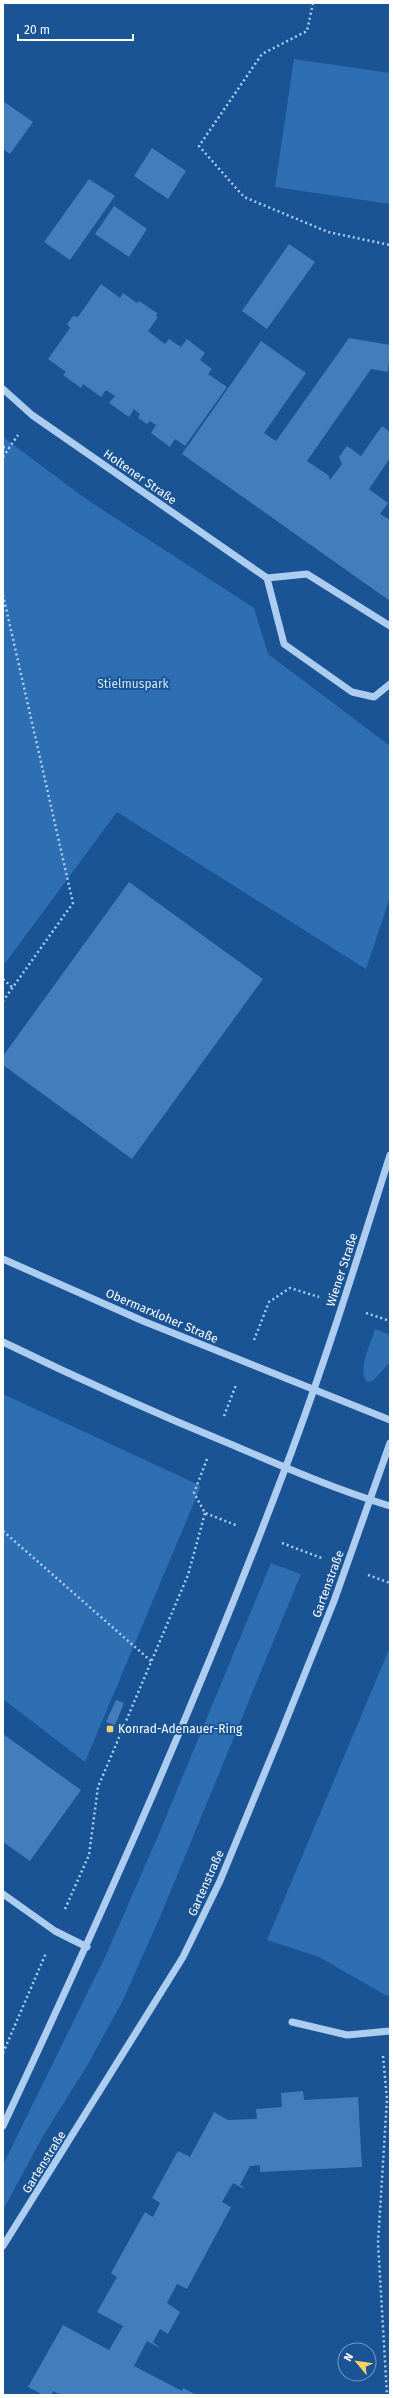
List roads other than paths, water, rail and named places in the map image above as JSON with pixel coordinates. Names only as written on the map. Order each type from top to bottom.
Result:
[{"type":"street","name":"Holtener Straße","points":[[3,389],[32,415],[266,578]]},
{"type":"street","points":[[390,626],[307,574],[266,578],[284,644],[352,692],[374,697],[390,684]]},
{"type":"street","name":"Wiener Straße","points":[[286,1468],[342,1306],[390,1155]]},
{"type":"street","name":"Obermarxloher Straße","points":[[3,1259],[143,1321],[390,1420]]},
{"type":"street","points":[[3,1342],[68,1374],[215,1438],[286,1468],[370,1500],[390,1506]]},
{"type":"street","name":"Gartenstraße","points":[[3,2246],[183,1957],[220,1881],[334,1601],[390,1443]]},
{"type":"street","points":[[3,2126],[87,1947],[161,1777],[286,1468]]},
{"type":"street","points":[[3,1894],[55,1931],[87,1947]]},
{"type":"street","points":[[292,2022],[347,2035],[381,2034],[390,2031]]},
{"type":"place","name":"Konrad-Adenauer-Ring","points":[[110,1729]]},
{"type":"park label","name":"Stielmuspark","points":[[133,684]]}]
